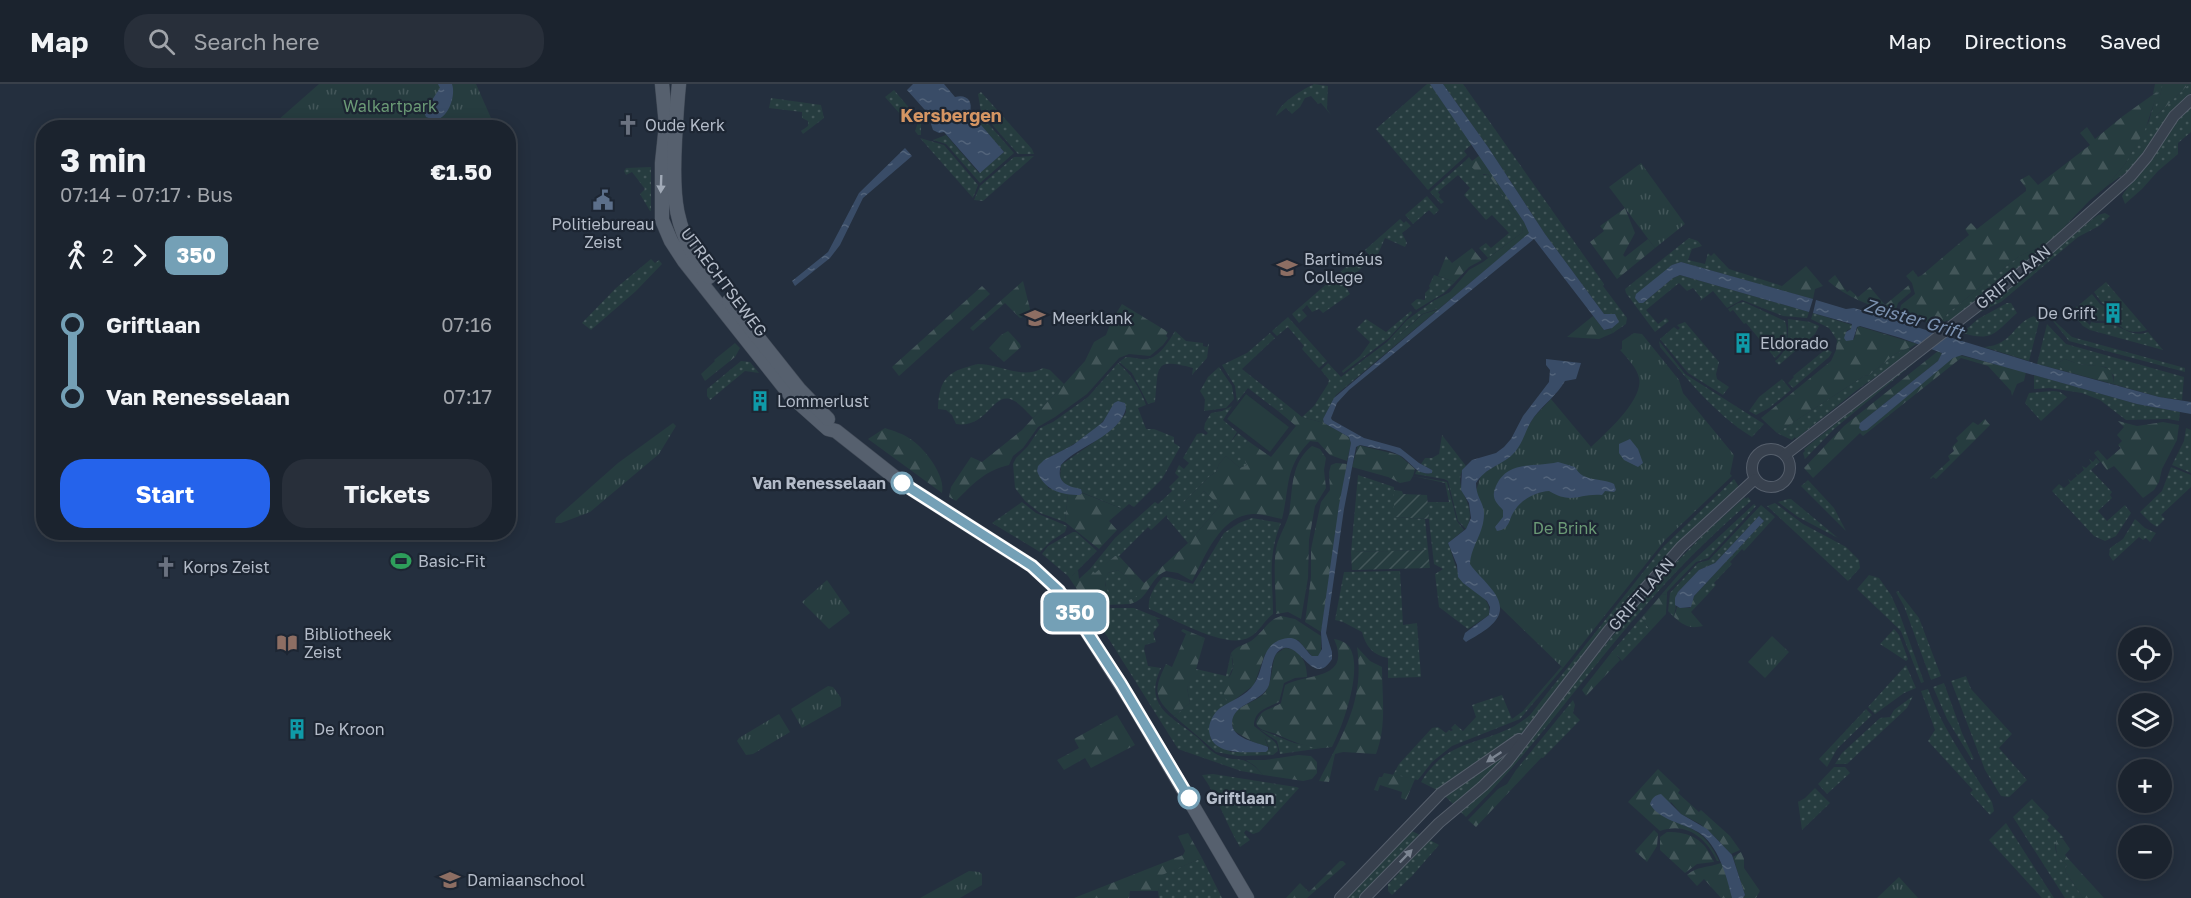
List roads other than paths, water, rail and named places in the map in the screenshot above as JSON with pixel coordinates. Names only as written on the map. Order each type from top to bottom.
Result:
[{"type":"main road","name":"UTRECHTSEWEG","points":[[662,84],[666,112],[660,205],[665,230],[684,261],[791,396],[828,429],[836,431]]},
{"type":"main road","name":"UTRECHTSEWEG","points":[[679,84],[674,164],[675,205],[693,256],[799,389],[836,431],[902,483],[1032,566],[1059,591],[1131,701],[1247,898]]},
{"type":"street","name":"GRIFTLAAN","points":[[1785,456],[2032,264],[2130,177],[2147,157],[2174,116],[2191,100]]},
{"type":"street","points":[[1768,449],[1780,451],[1785,456],[1790,465],[1790,471],[1785,481],[1770,487],[1755,479],[1752,469],[1757,454],[1768,449]]},
{"type":"street","name":"GRIFTLAAN","points":[[1365,898],[1439,823],[1484,786],[1507,762],[1608,631],[1681,547],[1755,479]]},
{"type":"street","name":"GRIFTLAAN","points":[[1340,898],[1441,793],[1518,740],[1539,720]]},
{"type":"water","points":[[438,84],[452,84],[453,94],[445,115],[435,120],[426,117],[424,112],[440,88]]},
{"type":"water","points":[[913,84],[944,84],[955,97],[968,99],[971,105],[970,112],[1004,152],[980,173],[944,132],[939,133],[933,130],[931,124],[933,119],[907,90]]},
{"type":"water","points":[[1430,84],[1443,84],[1545,234],[1604,314],[1615,314],[1619,322],[1612,328],[1604,330],[1534,239],[1349,390],[1337,403],[1332,420],[1364,438],[1400,448],[1432,470],[1432,473],[1418,470],[1390,451],[1360,445],[1356,447],[1344,509],[1326,633],[1332,659],[1325,667],[1319,669],[1290,649],[1279,650],[1272,664],[1269,685],[1260,696],[1237,711],[1232,723],[1236,733],[1240,736],[1268,747],[1268,750],[1266,752],[1230,751],[1215,744],[1209,728],[1211,719],[1220,708],[1251,688],[1270,646],[1283,639],[1293,638],[1300,642],[1312,656],[1318,656],[1322,649],[1321,632],[1339,505],[1351,443],[1349,437],[1324,423],[1323,419],[1334,398],[1529,233],[1524,222]]},
{"type":"water","points":[[905,148],[912,156],[863,198],[840,245],[830,258],[795,286],[792,281],[828,252],[859,193]]},
{"type":"water","points":[[1681,262],[1813,299],[1809,312],[1680,275],[1673,278],[1643,303],[1639,303],[1635,298],[1636,294],[1672,265]]},
{"type":"water","points":[[1816,300],[1846,309],[1854,308],[2037,364],[2159,397],[2191,402],[2191,414],[2137,404],[1962,355],[1953,358],[1867,430],[1862,431],[1859,428],[1860,423],[1938,361],[1942,353],[1860,326],[1857,327],[1853,340],[1846,341],[1844,338],[1846,332],[1851,329],[1852,324],[1813,313]]},
{"type":"water","points":[[1546,359],[1581,363],[1576,379],[1565,381],[1538,412],[1513,454],[1484,473],[1476,483],[1484,514],[1470,564],[1487,583],[1500,605],[1496,620],[1491,626],[1466,642],[1463,639],[1465,633],[1489,615],[1490,607],[1487,601],[1458,577],[1457,565],[1448,543],[1466,529],[1471,518],[1469,503],[1461,490],[1462,470],[1472,460],[1496,453],[1511,439],[1523,416],[1549,382],[1550,370],[1546,365]]},
{"type":"water","points":[[1118,401],[1125,403],[1126,408],[1116,426],[1061,465],[1061,479],[1067,485],[1081,489],[1082,493],[1080,495],[1066,494],[1044,483],[1037,471],[1038,466],[1044,460],[1073,445],[1103,422],[1114,403]]},
{"type":"water","points":[[1630,439],[1638,449],[1643,463],[1638,467],[1624,460],[1619,453],[1619,444]]},
{"type":"water","points":[[1558,462],[1575,467],[1587,478],[1614,484],[1616,490],[1614,492],[1605,491],[1602,495],[1570,498],[1549,491],[1539,493],[1521,503],[1507,526],[1497,531],[1495,527],[1503,517],[1503,510],[1496,502],[1494,493],[1501,477],[1515,468]]},
{"type":"water","points":[[1759,516],[1764,521],[1694,596],[1691,607],[1680,608],[1675,605],[1678,592],[1699,570],[1715,563]]},
{"type":"water","points":[[1661,794],[1681,814],[1707,829],[1732,855],[1745,895],[1743,898],[1732,898],[1721,862],[1705,837],[1665,818],[1650,804],[1655,796]]},
{"type":"place","name":"Oude Kerk","points":[[628,125]]},
{"type":"place","name":"Politiebureau Zeist","points":[[603,200]]},
{"type":"place","name":"Bartiméus College","points":[[1287,268]]},
{"type":"place","name":"De Grift","points":[[2113,313]]},
{"type":"place","name":"Meerklank","points":[[1035,318]]},
{"type":"place","name":"Eldorado","points":[[1743,343]]},
{"type":"place","name":"Lommerlust","points":[[760,401]]},
{"type":"place","name":"Van Renesselaan","points":[[902,483]]},
{"type":"place","name":"Basic-Fit","points":[[401,561]]},
{"type":"place","name":"Korps Zeist","points":[[166,567]]},
{"type":"place","name":"Bibliotheek Zeist","points":[[287,643]]},
{"type":"place","name":"De Kroon","points":[[297,729]]},
{"type":"place","name":"Griftlaan","points":[[1189,798]]},
{"type":"place","name":"Damiaanschool","points":[[450,880]]},
{"type":"district","name":"Kersbergen","points":[[951,115]]},
{"type":"park label","name":"Walkartpark","points":[[390,106]]},
{"type":"park label","name":"De Brink","points":[[1565,528]]},
{"type":"water label","name":"Zeister Grift","points":[[1914,318]]}]
